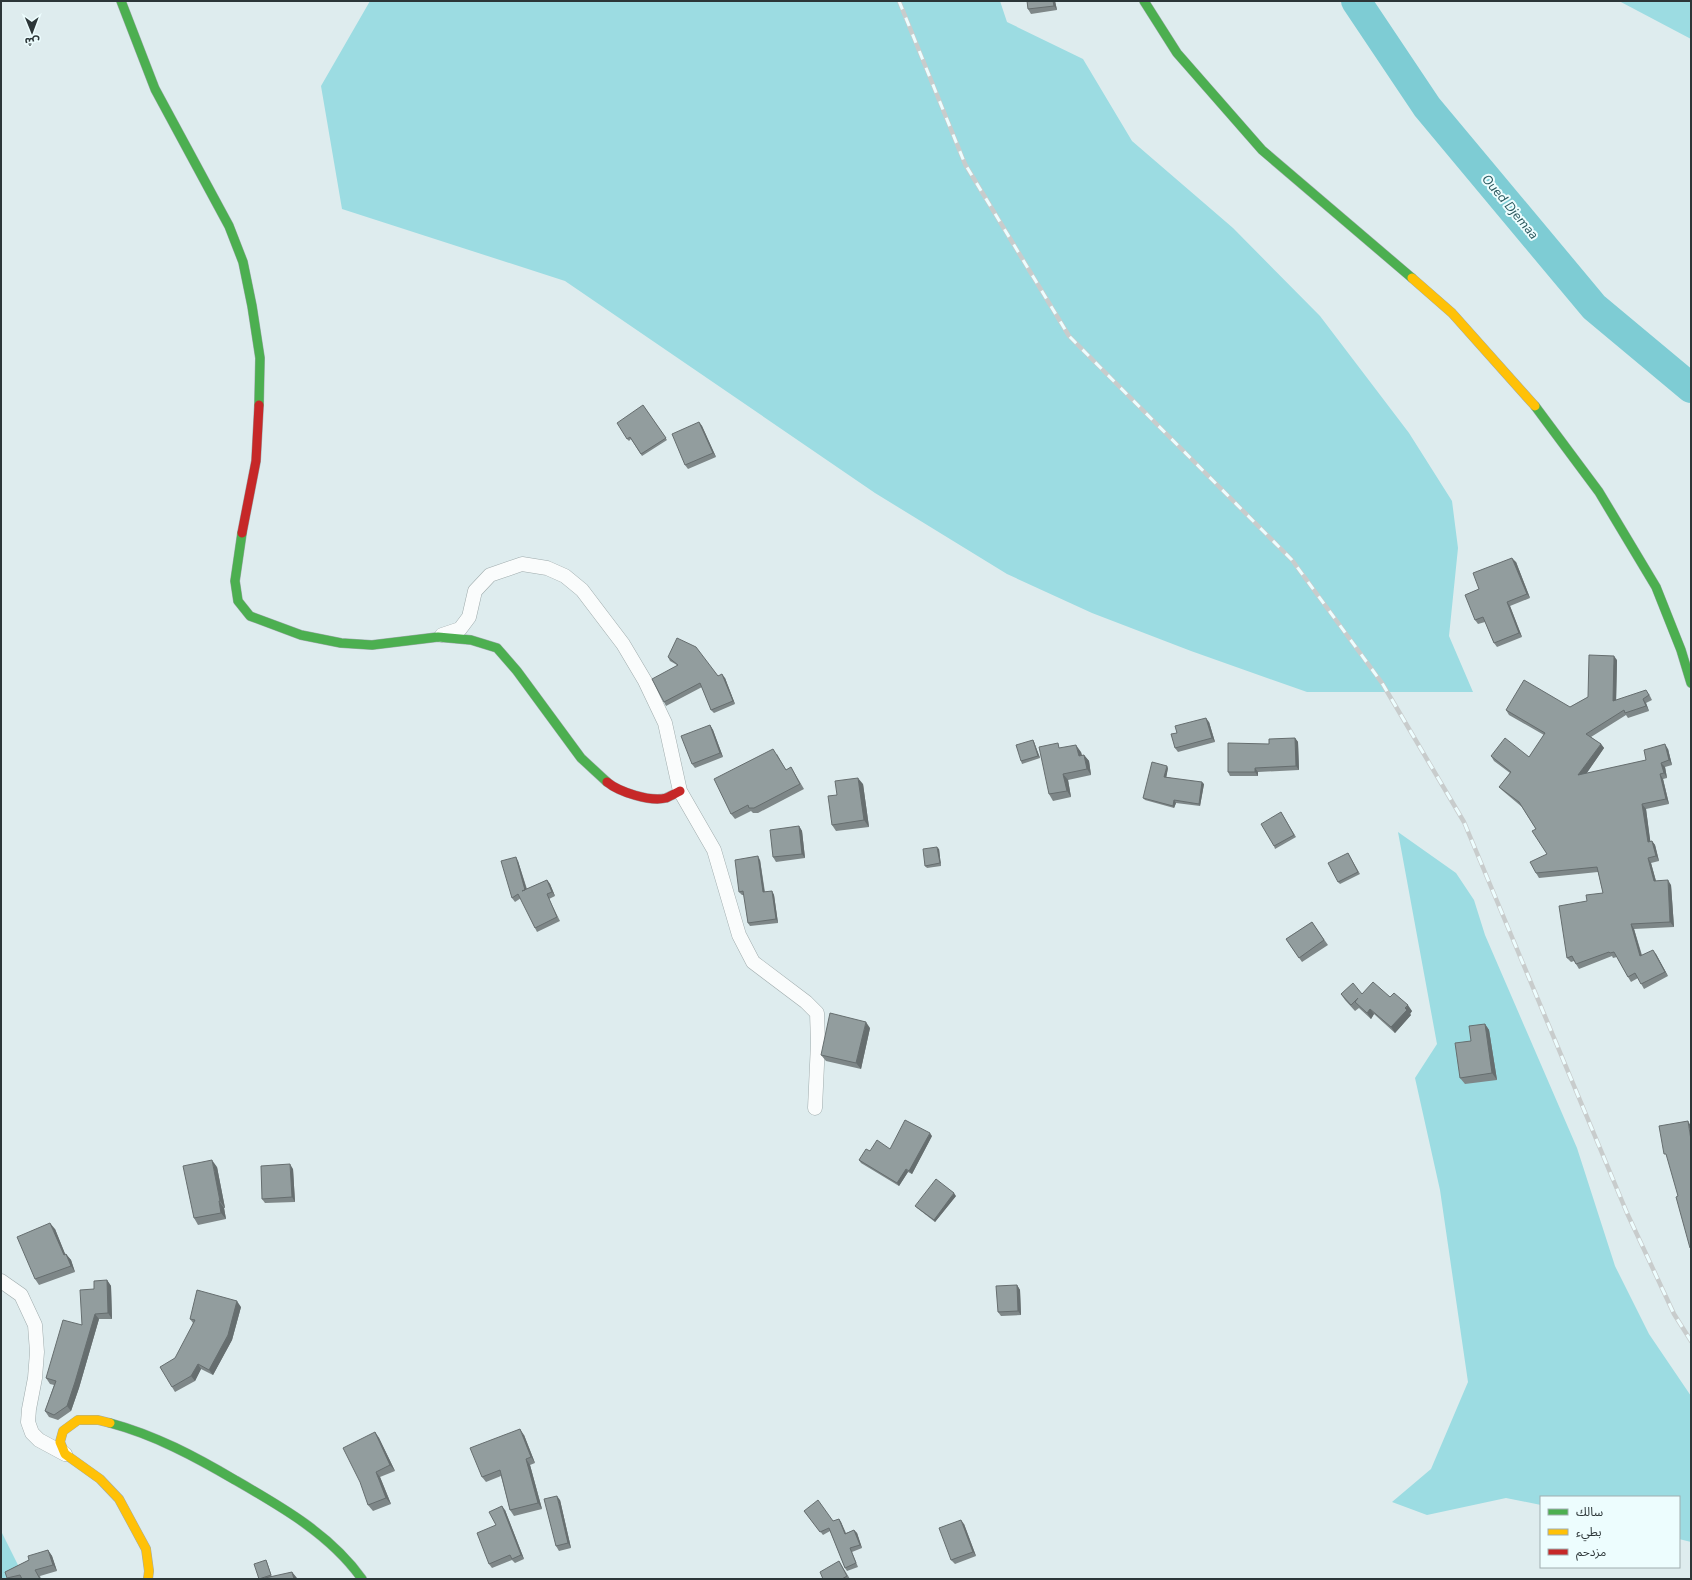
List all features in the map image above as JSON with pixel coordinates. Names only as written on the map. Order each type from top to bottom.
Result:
[{"type":"street","points":[[121,1],[155,89],[229,226],[243,262],[252,306],[260,358],[260,382],[256,461],[238,551],[235,581],[238,601],[250,616],[301,635],[341,643],[372,645],[438,637],[471,640],[497,648],[517,671],[581,758],[612,786],[640,797],[665,798],[680,791]]},
{"type":"street","points":[[1144,1],[1176,53],[1262,150],[1367,239],[1452,314],[1532,402],[1599,492],[1656,588],[1682,650],[1691,683]]},
{"type":"street","points":[[438,637],[460,629],[469,616],[475,592],[490,575],[522,564],[547,568],[565,576],[582,590],[623,644],[645,681],[665,723],[680,791],[714,850],[739,935],[753,962],[806,1002],[817,1013],[818,1043],[815,1108]]},
{"type":"street","points":[[1,1281],[21,1295],[34,1325],[37,1352],[36,1378],[29,1409],[28,1422],[32,1433],[39,1440],[65,1454],[100,1479],[119,1499],[146,1549],[149,1571],[148,1579]]},
{"type":"street","points":[[65,1454],[60,1442],[63,1430],[78,1420],[98,1420],[124,1427],[160,1441],[202,1461],[256,1492],[306,1524],[334,1546],[362,1579]]},
{"type":"shaded area","points":[[370,1],[1000,1],[1007,22],[1083,59],[1132,141],[1233,228],[1320,316],[1409,433],[1452,501],[1458,548],[1449,636],[1473,692],[1307,692],[1191,651],[1092,613],[1007,574],[875,493],[565,281],[342,209],[321,86]]},
{"type":"shaded area","points":[[1619,1],[1691,1],[1691,39]]},
{"type":"shaded area","points":[[1398,832],[1456,873],[1474,900],[1485,935],[1577,1148],[1615,1266],[1649,1334],[1691,1396],[1691,1542],[1680,1539],[1680,1496],[1540,1496],[1540,1505],[1506,1498],[1427,1515],[1392,1502],[1431,1469],[1468,1382],[1440,1190],[1415,1078],[1437,1044]]},
{"type":"shaded area","points":[[1,1531],[25,1579],[1,1579]]},
{"type":"building","points":[[1027,1],[1053,1],[1054,6],[1028,9]]},
{"type":"building","points":[[643,405],[666,438],[641,454],[630,437],[627,439],[617,423]]},
{"type":"building","points":[[699,422],[713,453],[685,465],[672,434]]},
{"type":"building","points":[[1512,558],[1527,594],[1507,602],[1519,633],[1494,643],[1483,617],[1475,620],[1465,595],[1479,589],[1473,573]]},
{"type":"building","points":[[677,638],[696,647],[718,676],[722,674],[733,701],[711,710],[700,683],[664,702],[652,679],[678,665],[668,657]]},
{"type":"building","points":[[1589,655],[1614,656],[1613,701],[1646,690],[1649,695],[1643,699],[1646,706],[1625,713],[1624,710],[1586,734],[1601,744],[1578,775],[1646,760],[1644,750],[1665,744],[1669,760],[1661,763],[1664,773],[1660,774],[1666,799],[1642,804],[1648,842],[1652,841],[1656,856],[1648,858],[1654,881],[1668,880],[1670,922],[1631,924],[1640,956],[1653,950],[1665,972],[1641,984],[1635,973],[1628,977],[1614,952],[1609,952],[1576,964],[1572,956],[1567,958],[1559,906],[1587,901],[1586,895],[1603,893],[1597,867],[1536,873],[1530,862],[1547,854],[1532,831],[1536,829],[1519,802],[1499,787],[1511,772],[1491,756],[1505,738],[1529,757],[1545,733],[1506,710],[1524,680],[1570,707],[1588,697]]},
{"type":"building","points":[[1206,718],[1212,738],[1175,748],[1171,734],[1177,733],[1175,726]]},
{"type":"building","points":[[710,725],[720,753],[692,764],[681,736]]},
{"type":"building","points":[[1295,738],[1296,766],[1255,768],[1255,772],[1228,772],[1228,743],[1269,744],[1269,739]]},
{"type":"building","points":[[1033,740],[1038,756],[1021,761],[1016,745]]},
{"type":"building","points":[[1058,743],[1059,748],[1076,745],[1079,756],[1084,755],[1087,769],[1063,774],[1067,791],[1049,794],[1039,747]]},
{"type":"building","points":[[773,749],[786,770],[791,767],[800,784],[754,808],[749,808],[748,805],[731,814],[714,779]]},
{"type":"building","points":[[1152,762],[1167,766],[1164,777],[1202,782],[1199,804],[1174,800],[1173,806],[1143,798]]},
{"type":"building","points":[[858,778],[864,820],[832,825],[828,796],[837,795],[835,781]]},
{"type":"building","points":[[1281,812],[1294,835],[1274,846],[1261,824]]},
{"type":"building","points":[[799,826],[802,854],[773,857],[770,830]]},
{"type":"building","points":[[937,847],[940,863],[925,866],[923,849]]},
{"type":"building","points":[[1348,853],[1358,872],[1338,882],[1328,863]]},
{"type":"building","points":[[758,856],[763,892],[772,891],[776,919],[748,923],[743,891],[739,892],[735,860]]},
{"type":"building","points":[[516,857],[525,890],[547,880],[552,892],[547,894],[557,917],[535,928],[518,894],[512,898],[501,861]]},
{"type":"building","points":[[1312,922],[1324,940],[1299,958],[1286,939]]},
{"type":"building","points":[[1373,982],[1390,997],[1394,993],[1408,1005],[1405,1008],[1407,1010],[1391,1027],[1370,1009],[1367,1013],[1355,1002],[1358,998],[1351,1005],[1341,994],[1353,983],[1362,994]]},
{"type":"building","points":[[830,1013],[866,1022],[856,1063],[821,1055]]},
{"type":"building","points":[[1485,1024],[1492,1073],[1460,1078],[1455,1043],[1471,1041],[1469,1026]]},
{"type":"building","points":[[905,1120],[930,1133],[909,1171],[906,1169],[897,1183],[859,1160],[866,1149],[870,1151],[877,1140],[890,1149]]},
{"type":"building","points":[[1688,1121],[1691,1140],[1691,1248],[1676,1197],[1678,1196],[1666,1154],[1664,1154],[1659,1126]]},
{"type":"building","points":[[212,1160],[221,1213],[194,1218],[183,1166]]},
{"type":"building","points":[[290,1164],[292,1197],[262,1199],[261,1166]]},
{"type":"building","points":[[936,1179],[954,1193],[934,1220],[915,1206]]},
{"type":"building","points":[[50,1223],[64,1255],[66,1254],[71,1266],[35,1279],[17,1237]]},
{"type":"building","points":[[107,1280],[108,1313],[95,1314],[67,1406],[54,1415],[45,1411],[56,1381],[46,1378],[63,1320],[82,1325],[80,1290],[94,1289],[94,1281]]},
{"type":"building","points":[[1017,1285],[1018,1311],[998,1312],[996,1286]]},
{"type":"building","points":[[197,1290],[237,1301],[228,1335],[209,1370],[198,1364],[191,1376],[172,1387],[160,1367],[175,1358],[195,1320],[190,1319]]},
{"type":"building","points":[[520,1429],[531,1457],[526,1459],[538,1503],[510,1510],[500,1470],[482,1477],[470,1448]]},
{"type":"building","points":[[375,1432],[390,1465],[376,1472],[386,1498],[368,1505],[360,1482],[343,1448]]},
{"type":"building","points":[[557,1496],[568,1543],[556,1546],[544,1499]]},
{"type":"building","points":[[818,1500],[833,1521],[839,1519],[845,1534],[854,1530],[860,1545],[850,1548],[856,1563],[845,1568],[829,1528],[820,1532],[804,1511]]},
{"type":"building","points":[[502,1506],[521,1555],[512,1559],[510,1555],[489,1564],[477,1533],[496,1525],[489,1512]]},
{"type":"building","points":[[961,1520],[973,1552],[951,1560],[939,1528]]},
{"type":"building","points":[[48,1550],[53,1565],[35,1570],[40,1579],[22,1579],[20,1575],[7,1578],[5,1572],[29,1560],[28,1556]]},
{"type":"building","points":[[266,1560],[271,1575],[259,1579],[254,1564]]},
{"type":"building","points":[[839,1561],[847,1576],[842,1579],[823,1579],[820,1572]]},
{"type":"building","points":[[292,1572],[294,1579],[265,1579],[265,1578]]},
{"type":"waterway","name":"Oued Djemaa","points":[[1356,1],[1427,107],[1594,307],[1691,388]]},
{"type":"railway","points":[[899,1],[965,164],[1069,336],[1292,560],[1382,683],[1464,822],[1627,1213],[1674,1314],[1691,1341]]},
{"type":"traffic: fast","points":[[121,1],[155,89],[229,226],[243,262],[260,358],[259,405]]},
{"type":"traffic: fast","points":[[1144,1],[1177,53],[1262,150],[1412,278]]},
{"type":"traffic: fast","points":[[1535,406],[1599,492],[1656,587],[1681,650],[1691,683]]},
{"type":"traffic: fast","points":[[242,533],[235,581],[238,601],[250,616],[301,635],[341,643],[372,645],[438,637],[471,640],[497,648],[517,671],[581,758],[607,782]]},
{"type":"traffic: fast","points":[[110,1423],[175,1447],[288,1512],[321,1535],[350,1563],[362,1579]]},
{"type":"traffic: slow","points":[[1412,278],[1452,313],[1535,406]]},
{"type":"traffic: slow","points":[[110,1423],[98,1420],[78,1420],[63,1431],[60,1442],[65,1454],[100,1479],[119,1499],[146,1549],[149,1571],[148,1579]]},
{"type":"traffic: jam","points":[[242,533],[256,461],[259,405]]},
{"type":"traffic: jam","points":[[607,782],[627,793],[652,799],[666,798],[680,791]]}]
